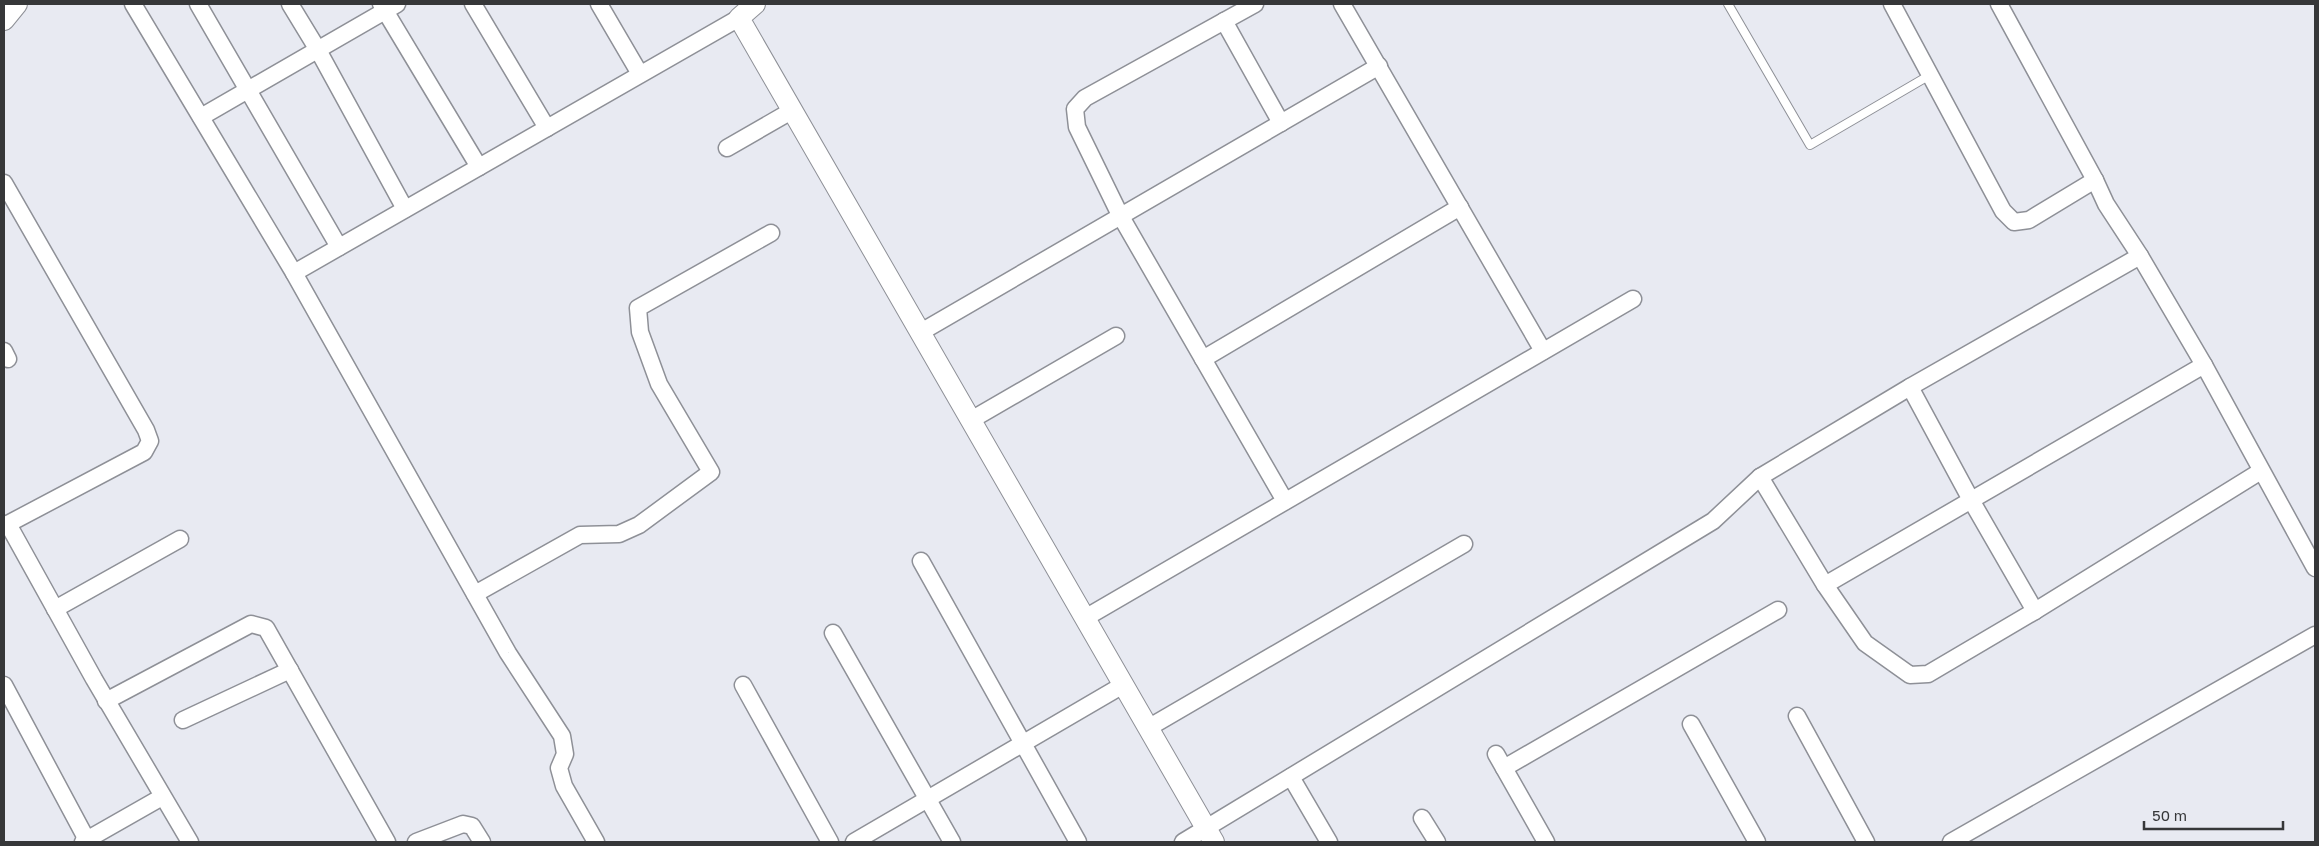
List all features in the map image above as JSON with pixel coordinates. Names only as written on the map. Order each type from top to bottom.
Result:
[{"type":"street","points":[[4,20],[17,4]]},
{"type":"street","points":[[133,4],[294,273],[508,653],[562,736],[565,754],[559,768],[564,786],[596,842]]},
{"type":"street","points":[[198,4],[339,247]]},
{"type":"street","points":[[290,4],[318,50],[405,209]]},
{"type":"street","points":[[474,4],[547,128]]},
{"type":"street","points":[[600,4],[640,74]]},
{"type":"street","points":[[294,273],[739,18],[755,4]]},
{"type":"street","points":[[1255,4],[1085,98],[1075,109],[1077,127],[1120,215],[1285,502]]},
{"type":"street","points":[[1342,4],[1544,351]]},
{"type":"street","points":[[1892,4],[2003,211],[2014,222],[2030,220],[2095,180]]},
{"type":"street","points":[[1999,4],[2095,180],[2106,204],[2140,256],[2204,365],[2315,568]]},
{"type":"street","points":[[200,117],[318,50],[387,6],[478,167]]},
{"type":"street","points":[[739,18],[1210,836]]},
{"type":"street","points":[[1224,21],[1281,123]]},
{"type":"street","points":[[921,332],[1379,66]]},
{"type":"street","points":[[727,148],[793,110]]},
{"type":"street","points":[[4,183],[146,430],[150,441],[144,452],[6,525],[106,701],[190,842]]},
{"type":"street","points":[[1203,359],[1460,207]]},
{"type":"street","points":[[475,594],[580,534],[619,534],[639,525],[711,472],[659,384],[640,332],[638,308],[771,234]]},
{"type":"street","points":[[1183,842],[1210,836],[1291,777],[1713,521],[1760,477],[1910,387],[2140,256]]},
{"type":"street","points":[[1085,618],[1633,299]]},
{"type":"street","points":[[971,420],[1116,336]]},
{"type":"street","points":[[1825,586],[2204,365]]},
{"type":"street","points":[[1910,387],[2035,611]]},
{"type":"street","points":[[1760,477],[1825,586],[1865,643],[1910,675],[1928,674],[2035,611],[2262,471]]},
{"type":"street","points":[[55,609],[180,539]]},
{"type":"street","points":[[1148,728],[1464,544]]},
{"type":"street","points":[[921,561],[1078,842]]},
{"type":"street","points":[[1504,768],[1778,610]]},
{"type":"street","points":[[106,701],[251,624],[266,628],[387,842]]},
{"type":"street","points":[[833,633],[952,842]]},
{"type":"street","points":[[1951,842],[2315,636]]},
{"type":"street","points":[[183,720],[290,670]]},
{"type":"street","points":[[4,685],[94,839],[162,797]]},
{"type":"street","points":[[743,685],[830,842]]},
{"type":"street","points":[[854,842],[1123,685]]},
{"type":"street","points":[[1797,716],[1866,842]]},
{"type":"street","points":[[1691,724],[1758,842]]},
{"type":"street","points":[[1496,754],[1546,842]]},
{"type":"street","points":[[1291,777],[1329,842]]},
{"type":"street","points":[[1422,818],[1436,842]]},
{"type":"street","points":[[416,842],[463,824],[472,826],[482,842]]},
{"type":"lane","points":[[1728,4],[1810,145],[1930,75]]}]
